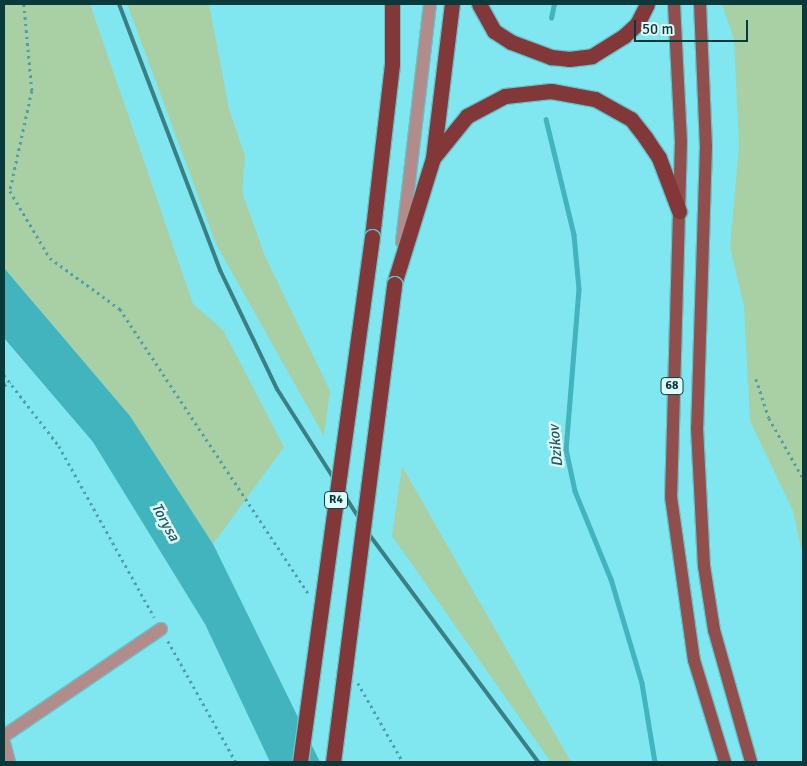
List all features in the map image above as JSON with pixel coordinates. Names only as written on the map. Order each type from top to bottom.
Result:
[{"type":"highway","points":[[385,4],[392,64]]},
{"type":"highway","points":[[392,4],[392,64]]},
{"type":"highway","points":[[394,284],[433,158],[452,4]]},
{"type":"highway","points":[[479,4],[494,31],[511,42],[569,59],[592,56],[624,36],[637,24],[646,4]]},
{"type":"highway","name":"R4","points":[[300,762],[372,237],[392,64]]},
{"type":"highway","points":[[433,158],[467,116],[505,96],[551,91],[595,99],[631,119],[645,137],[659,158],[679,211]]},
{"type":"highway","name":"R4","points":[[333,762],[394,284]]},
{"type":"main road","name":"68","points":[[674,4],[680,93],[679,211],[671,497],[694,660],[725,762]]},
{"type":"main road","name":"68","points":[[700,4],[706,146],[697,428],[704,566],[714,630],[751,762]]},
{"type":"lane","name":"R4","points":[[392,64],[400,4]]},
{"type":"lane","name":"R4","points":[[394,284],[430,4]]},
{"type":"lane","points":[[4,736],[160,629]]},
{"type":"lane","points":[[4,743],[9,762]]},
{"type":"path","points":[[24,4],[32,91],[10,191],[50,258],[120,309],[294,569]]},
{"type":"path","points":[[4,375],[59,446],[160,629],[204,699],[236,762]]},
{"type":"path","points":[[756,379],[769,418],[803,478]]},
{"type":"path","points":[[4,385],[11,382]]},
{"type":"green space","points":[[4,4],[90,4],[193,304],[223,330],[284,447],[213,544],[130,416],[4,268]]},
{"type":"green space","points":[[127,4],[209,4],[229,109],[245,156],[242,192],[265,256],[330,391],[324,436],[216,244]]},
{"type":"green space","points":[[722,4],[803,4],[803,556],[793,511],[750,421],[744,306],[730,247],[739,146],[734,39]]},
{"type":"green space","points":[[402,466],[571,762],[551,762],[392,536]]},
{"type":"water","name":"Torysa","points":[[4,268],[130,416],[213,544],[320,762],[270,762],[205,624],[93,442],[4,338]]},
{"type":"waterway","name":"Dzikov","points":[[551,18],[554,4]]},
{"type":"waterway","name":"Dzikov","points":[[546,119],[574,235],[579,289],[566,449],[575,491],[611,579],[642,683],[655,762]]},
{"type":"railway","points":[[119,4],[220,270],[277,389],[371,537],[538,762]]}]
